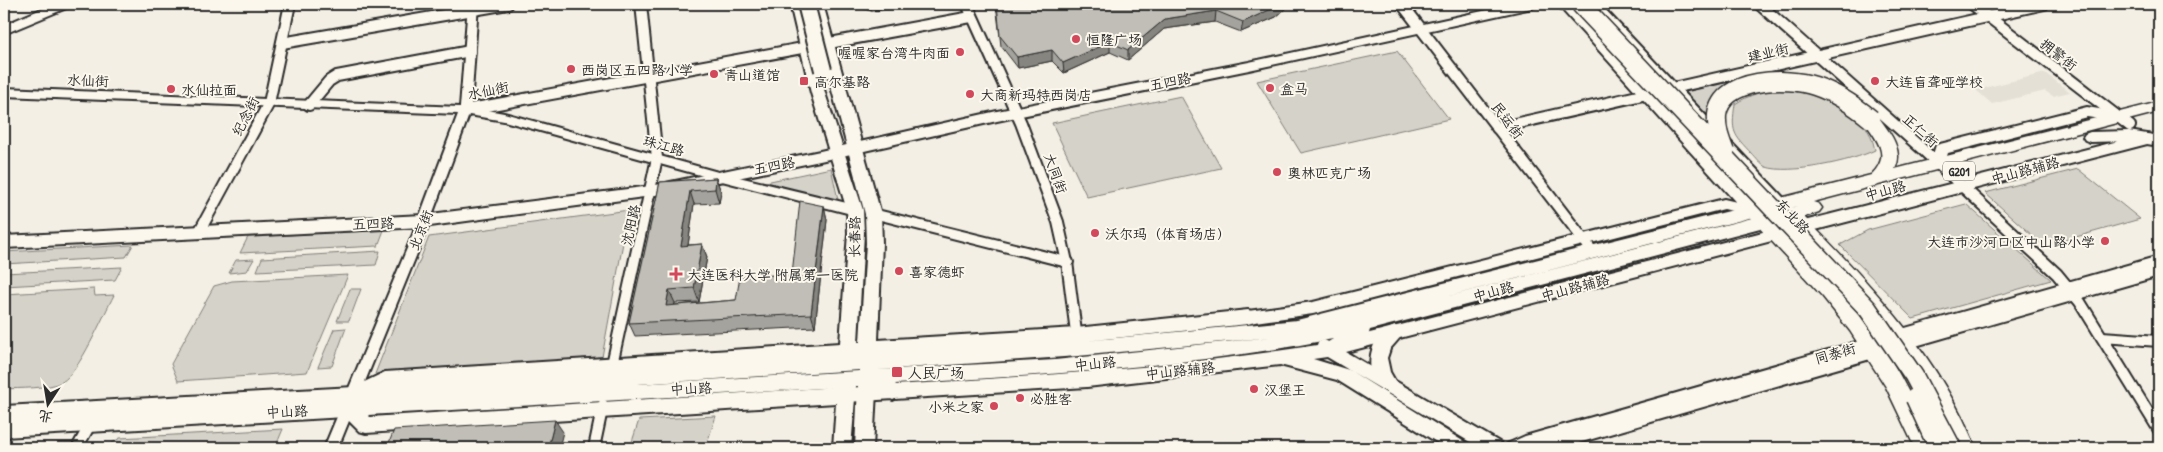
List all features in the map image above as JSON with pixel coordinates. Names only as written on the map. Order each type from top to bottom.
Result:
[{"type":"highway","name":"东北路","points":[[1570,4],[1858,312],[1899,369],[1938,448]]},
{"type":"highway","name":"东北路","points":[[1580,4],[1868,309],[1890,337],[1925,391],[1952,448]]},
{"type":"highway","points":[[1732,164],[1717,131],[1717,118],[1722,105],[1740,87],[1772,79],[1811,84],[1843,98],[1871,119],[1884,138],[1890,156],[1890,165],[1886,172],[1878,179]]},
{"type":"highway","name":"中山路","points":[[2125,124],[2159,107]]},
{"type":"highway","name":"中山路","points":[[1758,216],[1792,215],[1943,168],[2093,130],[2159,118]]},
{"type":"highway","name":"中山路","points":[[1792,215],[1878,179],[1943,168]]},
{"type":"highway","name":"东北路","points":[[1792,215],[1880,308],[1904,339],[1937,390],[1966,448]]},
{"type":"highway","name":"东北路","points":[[1758,216],[1848,314],[1873,348],[1899,392],[1925,448]]},
{"type":"main road","points":[[4,30],[64,4]]},
{"type":"main road","name":"长春路","points":[[796,4],[818,93],[823,103],[855,210],[856,233],[842,448]]},
{"type":"main road","points":[[806,4],[823,70],[823,103]]},
{"type":"main road","name":"长春路","points":[[816,4],[873,214],[874,243],[864,448]]},
{"type":"main road","name":"五四路","points":[[4,242],[424,222],[651,191],[838,152],[1015,112],[1249,66],[1532,4]]},
{"type":"main road","name":"东北路","points":[[1564,4],[1758,216]]},
{"type":"main road","name":"东北路","points":[[1593,4],[1792,215]]},
{"type":"main road","points":[[823,70],[841,99]]},
{"type":"main road","points":[[1943,168],[1942,149],[2087,112],[2125,124],[2155,137]]},
{"type":"main road","points":[[2093,130],[2129,136],[2155,137]]},
{"type":"main road","name":"中山路辅路","points":[[893,392],[1087,380],[1267,360],[1329,350],[1775,235],[1792,215],[1962,186],[2155,137]]},
{"type":"main road","name":"中山路","points":[[4,414],[350,401],[609,379],[868,371],[1290,328],[1321,322],[1588,246],[1758,216]]},
{"type":"main road","name":"中山路","points":[[1078,350],[1260,346],[1307,338],[1380,320],[1758,216]]},
{"type":"main road","points":[[847,372],[602,411],[366,425],[350,401],[385,379],[609,379],[847,372],[868,371],[893,347],[1078,350],[1248,317],[1313,308],[1588,246]]},
{"type":"main road","points":[[1248,317],[1269,320],[1290,328],[1494,448]]},
{"type":"main road","points":[[1329,350],[1380,320]]},
{"type":"main road","points":[[1389,386],[1382,376],[1378,357],[1380,348],[1385,340],[1394,334]]},
{"type":"main road","points":[[1267,360],[1293,362],[1343,375],[1460,448]]},
{"type":"main road","points":[[868,371],[893,392]]},
{"type":"main road","name":"中山路","points":[[4,429],[322,409],[350,401]]},
{"type":"street","name":"纪念街","points":[[199,232],[269,103],[290,4]]},
{"type":"street","points":[[282,43],[473,7],[508,4]]},
{"type":"street","name":"沈阳路","points":[[594,448],[657,158],[641,4]]},
{"type":"street","name":"大同街","points":[[966,4],[1021,123],[1058,222],[1067,262],[1078,350]]},
{"type":"street","name":"民运街","points":[[1402,4],[1588,246]]},
{"type":"street","name":"正仁街","points":[[1760,4],[1943,168],[2072,291],[2159,430]]},
{"type":"street","name":"拥警街","points":[[1972,4],[2125,124]]},
{"type":"street","name":"建业街","points":[[1497,128],[2044,4]]},
{"type":"street","name":"北京街","points":[[331,448],[424,222],[465,110],[473,7]]},
{"type":"street","name":"水仙街","points":[[4,92],[452,111],[465,110],[971,17]]},
{"type":"street","points":[[309,105],[329,81],[337,76],[470,51]]},
{"type":"street","name":"珠江路","points":[[465,110],[543,126],[718,176],[855,210]]},
{"type":"street","points":[[873,214],[1067,262]]},
{"type":"street","name":"同泰街","points":[[2072,291],[2159,261]]},
{"type":"street","name":"同泰街","points":[[1540,448],[1904,339],[2072,291],[2159,271]]},
{"type":"street","points":[[2102,337],[2159,341]]},
{"type":"street","name":"同泰街","points":[[1512,448],[1525,442],[1873,348]]},
{"type":"street","points":[[362,372],[367,376],[385,379]]},
{"type":"street","points":[[322,409],[331,417],[338,428]]},
{"type":"street","points":[[77,448],[91,424]]},
{"type":"shaded area","points":[[1397,51],[1449,119],[1301,153],[1257,81]]},
{"type":"shaded area","points":[[2045,73],[2070,92],[2053,96],[2045,91],[1992,104],[1976,90]]},
{"type":"shaded area","points":[[1734,80],[1720,91],[1709,113],[1705,115],[1685,91]]},
{"type":"shaded area","points":[[1782,88],[1812,93],[1827,98],[1852,112],[1862,122],[1870,135],[1875,150],[1821,166],[1776,169],[1764,166],[1737,137],[1733,121],[1735,104],[1757,93]]},
{"type":"shaded area","points":[[1181,96],[1221,168],[1087,197],[1052,123]]},
{"type":"shaded area","points":[[831,168],[839,204],[761,183]]},
{"type":"shaded area","points":[[2078,169],[2140,219],[2044,246],[1985,193]]},
{"type":"shaded area","points":[[1966,204],[2051,280],[1913,319],[1840,245],[1868,230]]},
{"type":"shaded area","points":[[629,210],[602,357],[375,374],[429,237]]},
{"type":"shaded area","points":[[384,230],[378,246],[240,253],[248,237]]},
{"type":"shaded area","points":[[133,245],[126,257],[4,264],[4,252]]},
{"type":"shaded area","points":[[380,251],[376,265],[257,271],[262,258]]},
{"type":"shaded area","points":[[254,259],[247,271],[229,273],[236,260]]},
{"type":"shaded area","points":[[122,267],[115,280],[4,286],[4,273]]},
{"type":"shaded area","points":[[348,275],[307,372],[178,381],[171,364],[214,286],[232,281]]},
{"type":"shaded area","points":[[94,289],[95,296],[114,295],[83,355],[69,376],[62,382],[50,386],[4,389],[4,294]]},
{"type":"shaded area","points":[[350,289],[361,289],[349,321],[337,321]]},
{"type":"shaded area","points":[[346,328],[332,366],[318,367],[334,329]]},
{"type":"shaded area","points":[[716,416],[706,446],[630,448],[639,420]]},
{"type":"shaded area","points":[[283,429],[275,448],[104,448],[120,438]]},
{"type":"building","name":"恒隆广场","points":[[997,4],[1281,4],[1243,22],[1216,11],[1165,19],[1128,50],[1110,42],[1063,63],[1052,50],[1017,57],[1000,36]]},
{"type":"building","name":"大连医科大学 附属第一医院","points":[[716,178],[715,189],[690,191],[681,246],[702,244],[694,288],[669,290],[666,306],[736,300],[740,277],[792,274],[800,201],[824,206],[811,314],[629,323],[660,182]]},
{"type":"building","points":[[555,420],[548,448],[387,448],[394,430]]},
{"type":"place","name":"恒隆广场","points":[[1076,39]]},
{"type":"place","name":"喔喔家台湾牛肉面","points":[[960,52]]},
{"type":"place","name":"西岗区五四路小学","points":[[571,69]]},
{"type":"place","name":"青山道馆","points":[[714,74]]},
{"type":"place","name":"高尔基路","points":[[804,81]]},
{"type":"place","name":"大连盲聋哑学校","points":[[1875,81]]},
{"type":"place","name":"盒马","points":[[1270,88]]},
{"type":"place","name":"水仙拉面","points":[[171,89]]},
{"type":"place","name":"大商新玛特西岗店","points":[[970,94]]},
{"type":"place","name":"奥林匹克广场","points":[[1277,172]]},
{"type":"place","name":"沃尔玛（体育场店）","points":[[1095,233]]},
{"type":"place","name":"大连市沙河口区中山路小学","points":[[2105,241]]},
{"type":"place","name":"喜家德虾","points":[[899,271]]},
{"type":"place","name":"大连医科大学 附属第一医院","points":[[676,274]]},
{"type":"place","name":"人民广场","points":[[897,372]]},
{"type":"place","name":"汉堡王","points":[[1254,389]]},
{"type":"place","name":"必胜客","points":[[1020,398]]},
{"type":"place","name":"小米之家","points":[[994,406]]}]
